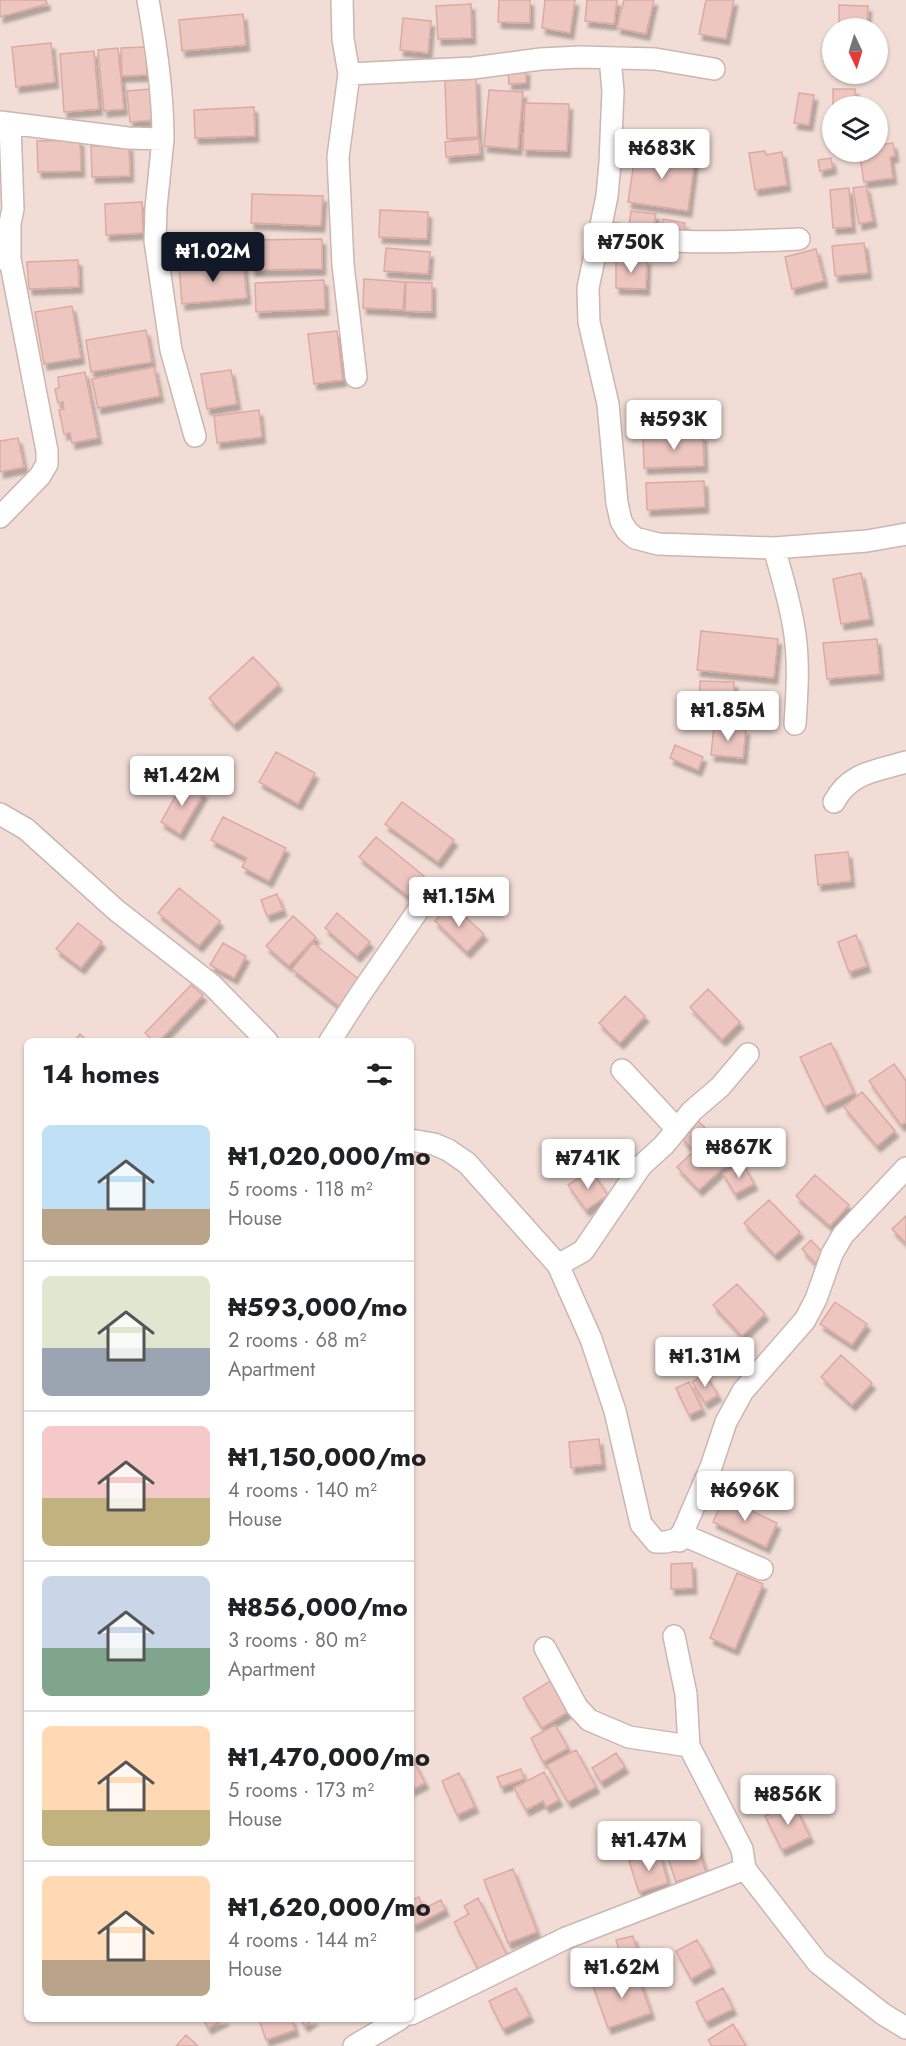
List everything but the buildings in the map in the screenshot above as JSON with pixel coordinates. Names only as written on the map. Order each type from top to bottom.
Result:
[{"type":"street","points":[[148,0],[162,102],[163,139],[154,241],[171,350],[195,436]]},
{"type":"street","points":[[342,0],[343,39],[349,74],[338,157],[343,265],[356,377]]},
{"type":"street","points":[[349,74],[473,68],[541,59],[610,58],[656,59],[714,69]]},
{"type":"street","points":[[610,58],[613,92],[607,196],[588,288],[589,322],[608,404],[617,503],[621,522],[634,538],[658,544],[774,548],[867,541],[906,534]]},
{"type":"street","points":[[0,518],[40,476],[47,464],[47,451],[5,259],[13,209],[5,123],[128,138],[163,139]]},
{"type":"street","points":[[600,231],[628,237],[688,241],[799,239]]},
{"type":"street","points":[[774,548],[795,635],[798,677],[795,724]]},
{"type":"street","points":[[834,802],[843,786],[853,779],[906,762]]},
{"type":"street","points":[[0,814],[26,830],[116,910],[212,986],[264,1038]]},
{"type":"street","points":[[332,1038],[358,996],[432,890]]},
{"type":"street","points":[[558,1265],[583,1251],[641,1166],[692,1111],[720,1087],[748,1054]]},
{"type":"street","points":[[622,1070],[677,1129]]},
{"type":"street","points":[[414,1141],[434,1144],[467,1163],[558,1265],[591,1339],[615,1411],[641,1524],[656,1542],[677,1539],[679,1541],[711,1467],[726,1422],[743,1391],[805,1320],[816,1299],[832,1254],[843,1235],[906,1168]]},
{"type":"street","points":[[681,1534],[762,1569]]},
{"type":"street","points":[[674,1636],[686,1694],[689,1746],[742,1850],[745,1869],[818,1963],[883,2014],[906,2028]]},
{"type":"street","points":[[544,1648],[577,1707],[589,1720],[629,1737],[689,1746]]},
{"type":"street","points":[[414,2013],[566,1938],[745,1869]]},
{"type":"street","points":[[354,2046],[395,2022]]},
{"type":"shaded area","points":[[0,0],[906,0],[906,2046],[0,2046]]}]
